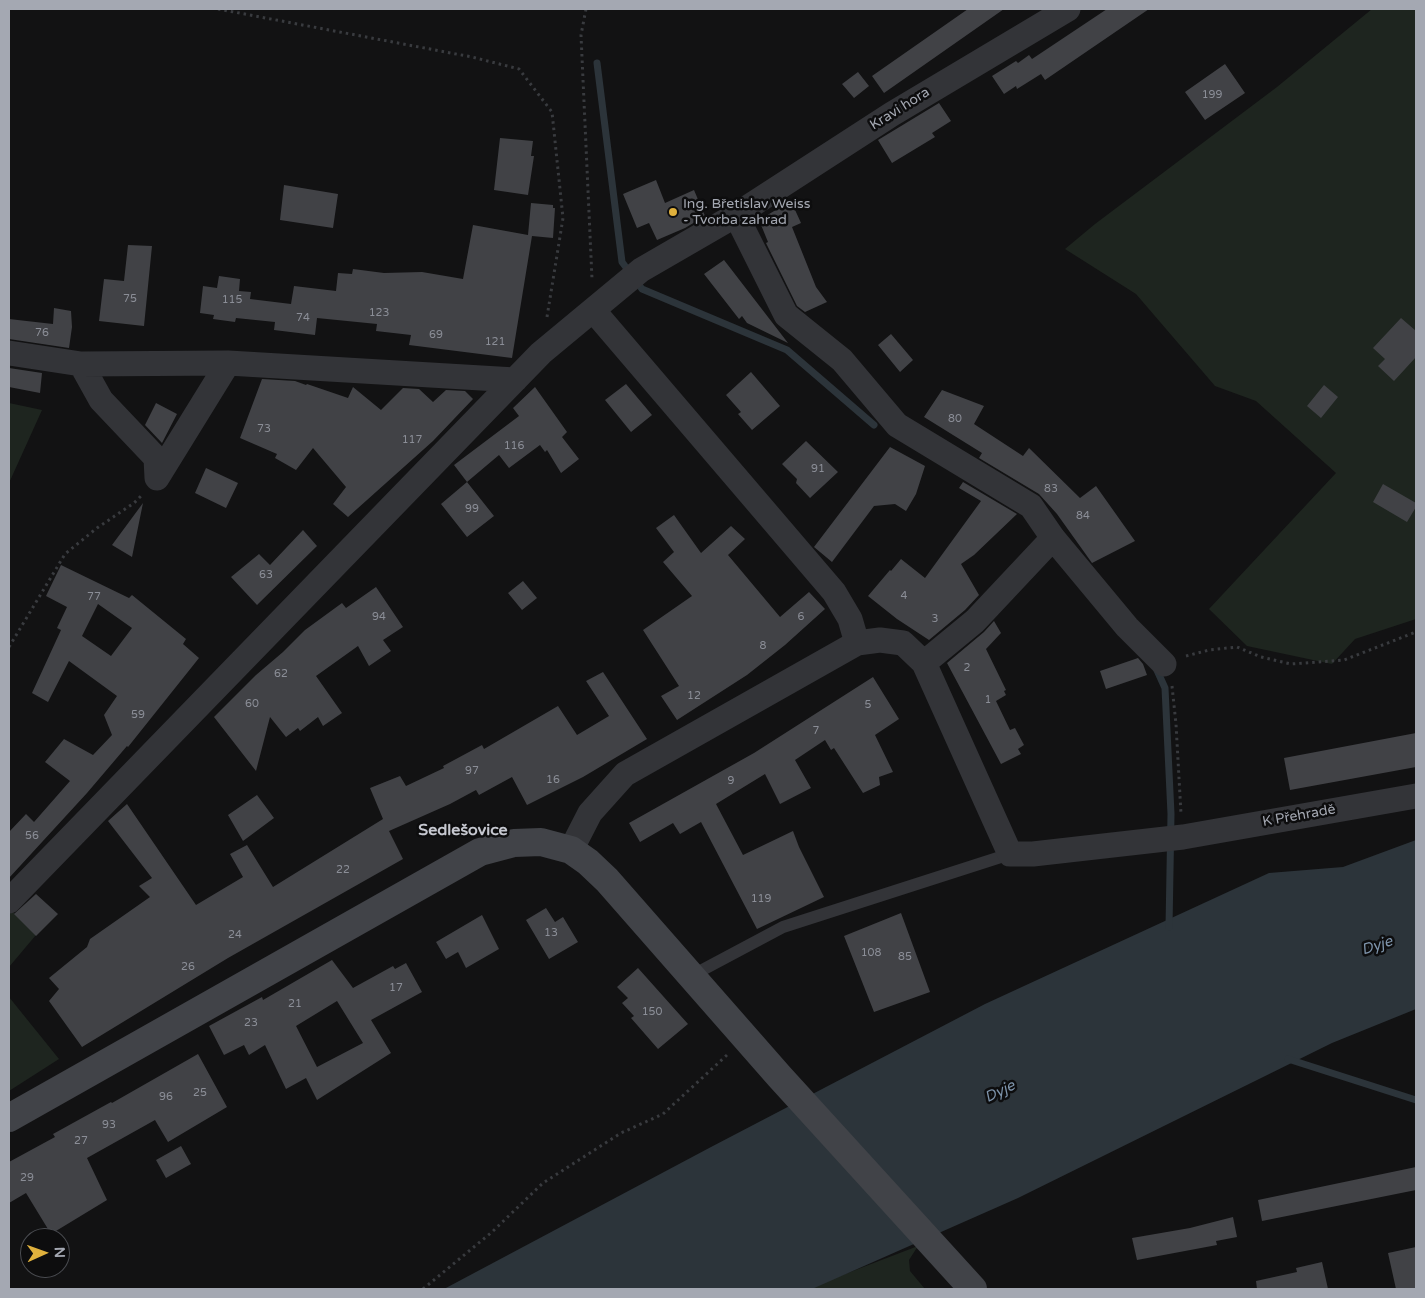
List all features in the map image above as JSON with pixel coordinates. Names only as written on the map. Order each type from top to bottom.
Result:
[{"type":"street","name":"Kraví hora","points":[[9,901],[515,380],[542,353],[633,276],[736,216],[892,114],[1068,9]]},
{"type":"street","points":[[736,216],[786,315],[842,360],[896,425],[1031,506],[1052,538],[1127,627],[1160,660]]},
{"type":"street","points":[[593,310],[834,592],[850,619],[856,643]]},
{"type":"street","points":[[9,353],[81,364],[228,363],[515,380]]},
{"type":"street","points":[[158,478],[228,363]]},
{"type":"street","points":[[81,364],[101,400],[156,458],[158,478]]},
{"type":"street","points":[[924,662],[975,621],[1052,538]]},
{"type":"street","points":[[571,850],[590,813],[625,774],[856,643],[880,640],[903,643],[924,662],[1010,854]]},
{"type":"street","name":"K Přehradě","points":[[1010,854],[1034,854],[1174,838],[1416,796]]},
{"type":"street","points":[[9,1118],[480,852],[514,843],[541,842],[571,850],[588,862],[607,880],[779,1076],[973,1289]]},
{"type":"lane","points":[[690,976],[783,927],[1010,854]]},
{"type":"path","points":[[218,9],[472,57],[519,68],[552,112],[564,218],[542,353]]},
{"type":"path","points":[[586,9],[582,35],[593,310]]},
{"type":"path","points":[[9,647],[65,554],[97,528],[134,503],[158,478]]},
{"type":"path","points":[[1174,838],[1173,690],[1160,660],[1237,646],[1261,657],[1291,664],[1344,660],[1416,632]]},
{"type":"path","points":[[422,1289],[492,1232],[543,1182],[621,1133],[663,1114],[721,1062],[744,1036]]},
{"type":"shaded area","points":[[1372,9],[1416,9],[1416,619],[1355,639],[1332,664],[1247,646],[1209,609],[1336,473],[1256,401],[1215,386],[1136,294],[1065,249],[1095,224],[1277,87]]},
{"type":"shaded area","points":[[9,403],[42,410],[9,483]]},
{"type":"shaded area","points":[[12,911],[36,935],[9,967],[9,914]]},
{"type":"shaded area","points":[[9,997],[59,1059],[9,1091]]},
{"type":"shaded area","points":[[918,1246],[909,1260],[910,1271],[925,1289],[806,1289]]},
{"type":"water","name":"Dyje","points":[[1416,840],[1416,1009],[1332,1043],[1018,1198],[812,1289],[444,1289],[985,1004],[1269,873],[1343,867]]},
{"type":"building","points":[[968,9],[1004,9],[884,93],[872,76]]},
{"type":"building","points":[[1107,9],[1149,9],[1045,80],[1041,74],[1017,89],[1016,86],[1004,94],[992,76],[1016,61],[1018,63],[1029,55],[1032,59]]},
{"type":"building","points":[[1225,64],[1245,93],[1205,120],[1185,92]]},
{"type":"building","points":[[858,72],[869,86],[854,98],[842,84]]},
{"type":"building","points":[[939,103],[951,121],[932,133],[935,137],[892,163],[878,140]]},
{"type":"building","points":[[500,138],[533,141],[531,156],[534,156],[528,195],[494,190]]},
{"type":"building","name":"Ing. Břetislav Weiss - Tvorba zahrad","points":[[656,180],[665,203],[694,190],[705,216],[685,228],[657,240],[649,223],[637,228],[623,194]]},
{"type":"building","points":[[284,185],[338,194],[333,228],[280,220]]},
{"type":"building","points":[[791,201],[801,223],[792,227],[816,287],[827,302],[805,312],[797,306],[766,243],[768,242],[759,220]]},
{"type":"building","points":[[531,203],[553,205],[553,208],[555,208],[553,238],[532,236],[512,358],[409,345],[411,335],[376,331],[377,324],[317,318],[315,335],[274,330],[275,322],[236,318],[235,322],[213,319],[214,315],[200,313],[203,286],[217,288],[219,276],[240,279],[239,291],[251,292],[250,299],[291,304],[294,286],[336,291],[338,273],[352,274],[353,269],[384,273],[422,272],[463,279],[473,225],[528,235]]},
{"type":"building","points":[[128,245],[152,246],[144,326],[99,321],[104,279],[124,281]]},
{"type":"building","points":[[724,260],[788,343],[747,323],[742,316],[739,319],[704,274]]},
{"type":"building","points":[[54,308],[71,311],[72,327],[69,348],[9,339],[9,319],[53,324]]},
{"type":"building","points":[[1401,318],[1416,331],[1416,357],[1394,381],[1378,366],[1385,359],[1373,348]]},
{"type":"building","points":[[891,334],[913,360],[900,372],[878,345]]},
{"type":"building","points":[[9,368],[42,373],[40,393],[9,387]]},
{"type":"building","points":[[751,372],[780,406],[752,430],[738,414],[741,412],[726,395]]},
{"type":"building","points":[[262,379],[295,381],[348,398],[353,387],[381,410],[403,388],[419,389],[433,402],[446,390],[465,391],[473,399],[433,441],[348,517],[333,504],[346,487],[313,448],[296,470],[275,458],[277,454],[240,438]]},
{"type":"building","points":[[626,384],[652,415],[631,432],[605,400]]},
{"type":"building","points":[[1324,385],[1338,397],[1321,418],[1307,406]]},
{"type":"building","points":[[535,387],[567,432],[562,437],[579,459],[561,473],[547,450],[545,452],[540,445],[509,468],[499,455],[467,482],[454,465],[519,416],[513,408]]},
{"type":"building","points":[[942,390],[984,406],[974,424],[1023,456],[1029,448],[1080,498],[1096,486],[1135,541],[1092,563],[1057,514],[1039,494],[979,458],[982,453],[924,417]]},
{"type":"building","points":[[156,403],[177,414],[162,443],[145,425]]},
{"type":"building","points":[[806,441],[838,472],[810,498],[796,483],[797,479],[782,464]]},
{"type":"building","points":[[890,447],[925,466],[916,494],[906,511],[895,504],[874,506],[832,562],[814,547]]},
{"type":"building","points":[[206,468],[238,483],[226,508],[195,493]]},
{"type":"building","points":[[467,482],[494,516],[467,537],[441,504]]},
{"type":"building","points":[[963,482],[1017,514],[974,555],[961,564],[979,595],[965,610],[929,640],[897,619],[868,596],[901,559],[925,578],[981,501],[959,488]]},
{"type":"building","points":[[1383,484],[1416,503],[1416,507],[1407,522],[1373,502]]},
{"type":"building","points":[[143,503],[132,557],[112,545]]},
{"type":"building","points":[[674,515],[701,553],[731,526],[745,539],[728,555],[780,617],[809,592],[825,609],[785,645],[747,675],[677,720],[661,696],[679,686],[643,630],[692,596],[663,562],[674,552],[656,528]]},
{"type":"building","points":[[303,530],[317,546],[257,605],[231,577],[259,554],[270,565]]},
{"type":"building","points":[[61,565],[129,598],[132,595],[186,639],[183,644],[199,658],[128,747],[9,878],[9,832],[26,814],[34,822],[70,781],[45,762],[64,739],[93,755],[112,735],[104,715],[117,696],[69,661],[48,702],[32,693],[61,630],[57,628],[67,607],[46,596]],"holes":[[[98,604],[132,628],[111,656],[82,636]]]},
{"type":"building","points":[[523,581],[537,598],[522,610],[508,593]]},
{"type":"building","points":[[376,587],[403,627],[383,640],[391,651],[369,666],[358,646],[316,676],[342,713],[323,726],[318,717],[300,731],[298,728],[286,737],[270,717],[256,771],[214,717],[305,630],[342,603],[346,608]]},
{"type":"building","points":[[994,621],[1001,633],[986,649],[1006,690],[1004,691],[1006,695],[996,701],[1010,730],[1015,728],[1024,745],[1018,749],[1021,754],[1001,764],[947,663],[984,632]]},
{"type":"building","points":[[1138,658],[1143,664],[1147,675],[1106,689],[1100,671]]},
{"type":"building","points":[[603,672],[647,739],[583,777],[527,805],[512,777],[479,795],[476,790],[450,804],[389,831],[403,859],[228,958],[82,1047],[49,1001],[59,989],[49,978],[87,947],[90,939],[150,897],[139,886],[152,878],[108,821],[127,804],[196,905],[243,877],[230,854],[247,845],[273,887],[383,819],[370,788],[400,776],[406,786],[444,768],[443,766],[482,745],[484,749],[558,706],[577,735],[609,716],[586,681]]},
{"type":"building","points":[[873,677],[899,719],[875,735],[893,772],[879,777],[880,785],[863,793],[834,748],[831,750],[825,740],[795,760],[811,788],[780,804],[765,774],[716,804],[743,855],[793,831],[824,897],[757,929],[701,822],[680,834],[673,823],[640,842],[629,823],[754,753]]},
{"type":"building","points":[[1416,733],[1416,767],[1290,790],[1284,758]]},
{"type":"building","points":[[257,795],[274,818],[243,841],[228,815]]},
{"type":"building","points":[[36,894],[58,914],[36,936],[14,914]]},
{"type":"building","points":[[546,908],[555,922],[563,917],[578,942],[549,959],[526,920]]},
{"type":"building","points":[[901,913],[930,992],[874,1012],[844,936]]},
{"type":"building","points":[[482,915],[499,949],[466,968],[458,952],[446,959],[436,942]]},
{"type":"building","points":[[332,960],[353,988],[393,966],[395,969],[406,963],[422,992],[371,1020],[391,1053],[317,1100],[306,1078],[286,1089],[265,1045],[249,1055],[244,1045],[224,1055],[209,1026],[262,997],[263,1000]],"holes":[[[337,1001],[363,1043],[317,1067],[296,1026]]]},
{"type":"building","points":[[638,968],[688,1024],[658,1049],[631,1018],[634,1016],[622,1003],[628,998],[617,987]]},
{"type":"building","points":[[198,1054],[227,1107],[168,1142],[155,1120],[87,1158],[107,1200],[61,1228],[47,1228],[26,1193],[9,1203],[9,1162],[55,1137],[53,1134]]},
{"type":"building","points":[[181,1146],[191,1164],[166,1178],[156,1160]]},
{"type":"building","points":[[1416,1167],[1416,1190],[1262,1221],[1258,1200]]},
{"type":"building","points":[[1233,1217],[1237,1237],[1216,1241],[1217,1245],[1137,1260],[1132,1238],[1190,1228]]},
{"type":"building","points":[[1416,1247],[1416,1289],[1396,1289],[1388,1253]]},
{"type":"building","points":[[1322,1262],[1328,1289],[1257,1289],[1256,1281],[1297,1272],[1296,1268]]},
{"type":"waterway","points":[[597,63],[622,262],[642,289],[787,350],[874,425]]},
{"type":"waterway","points":[[1156,668],[1165,688],[1171,814],[1169,927]]},
{"type":"waterway","points":[[1288,1059],[1416,1100]]},
{"type":"place","name":"Ing. Břetislav Weiss - Tvorba zahrad","points":[[673,212]]},
{"type":"district","name":"Sedlešovice","points":[[463,831]]}]
